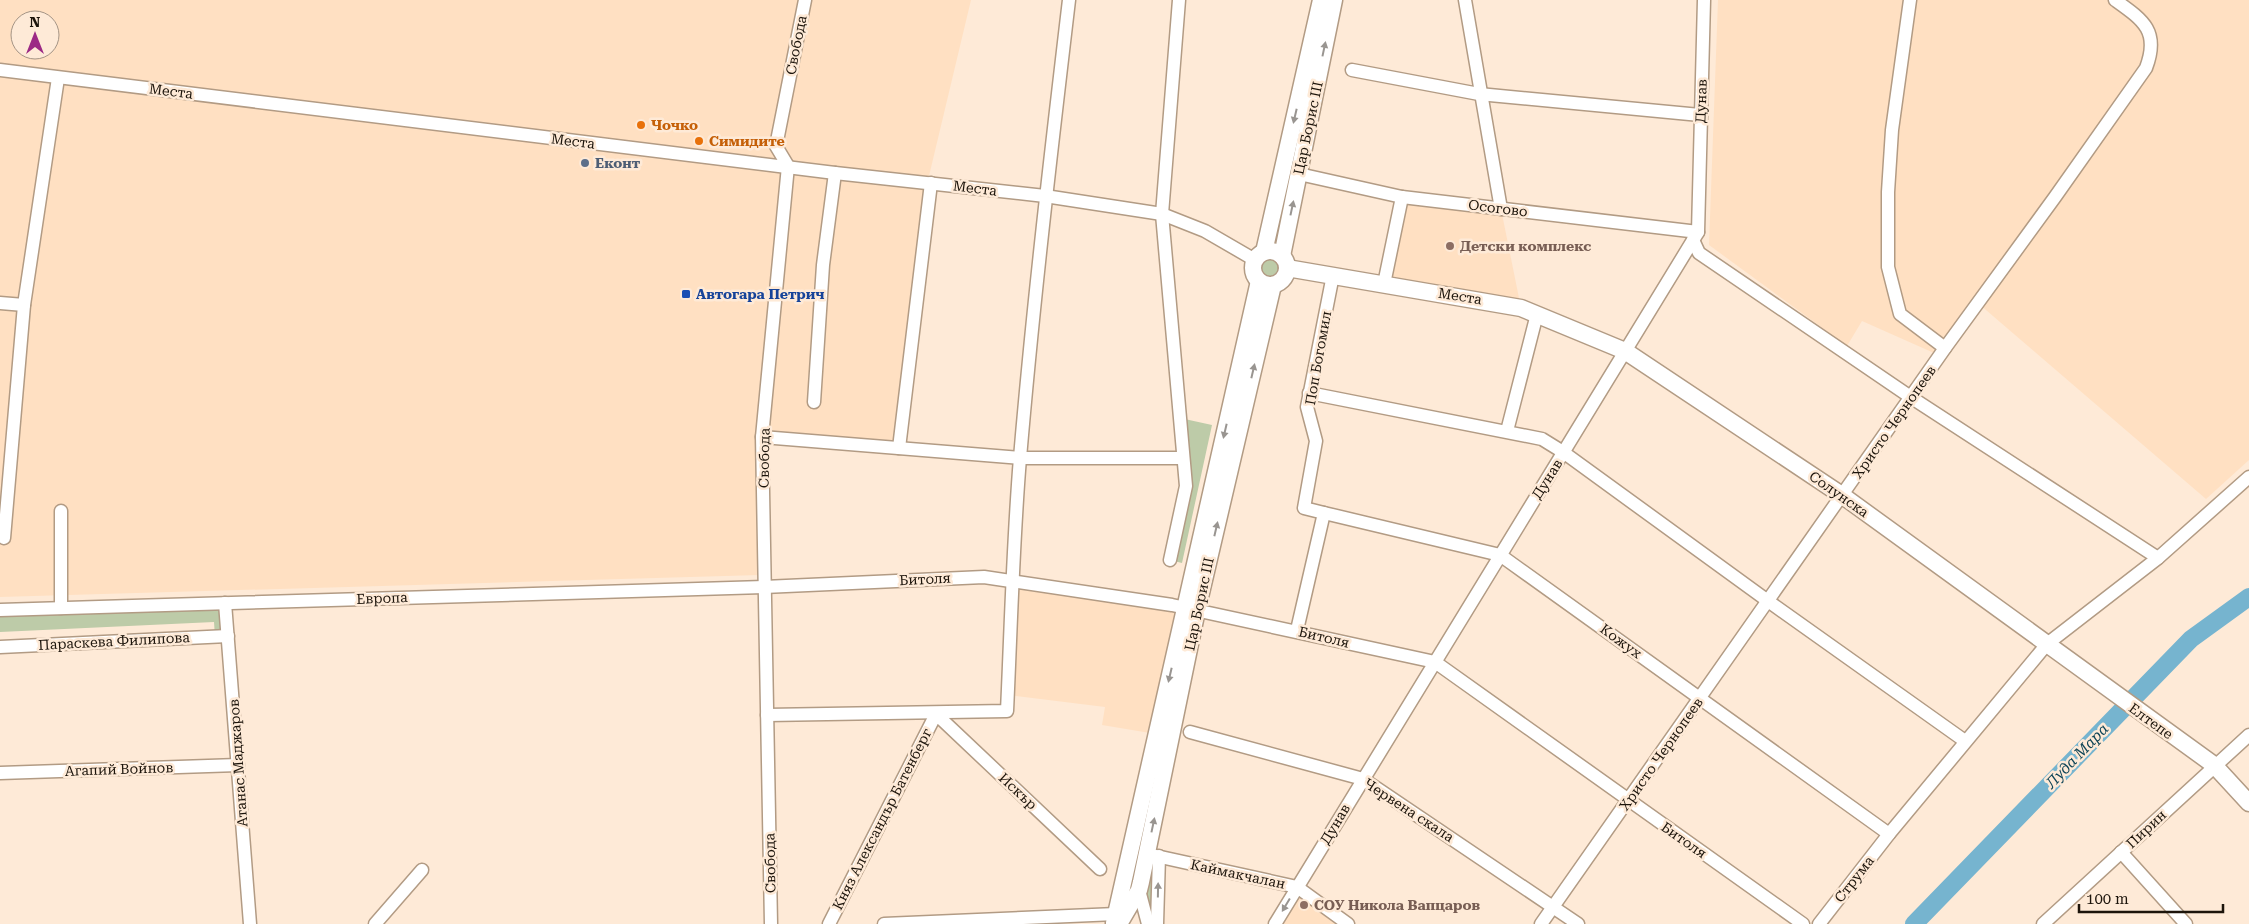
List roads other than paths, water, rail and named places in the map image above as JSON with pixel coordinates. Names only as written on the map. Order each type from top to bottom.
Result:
[{"type":"main road","name":"Цар Борис III","points":[[1259,256],[1321,0]]},
{"type":"main road","name":"Цар Борис III","points":[[1284,262],[1299,174],[1334,0]]},
{"type":"main road","points":[[1273,252],[1284,262],[1283,279],[1266,283],[1254,273],[1259,256],[1273,252]]},
{"type":"main road","name":"Места","points":[[1284,262],[1334,276],[1503,304],[1537,314],[1625,351]]},
{"type":"main road","name":"Цар Борис III","points":[[1116,921],[1124,877],[1192,609],[1266,283]]},
{"type":"main road","name":"Солунска","points":[[1625,351],[1843,496],[2047,644]]},
{"type":"main road","name":"Цар Борис III","points":[[1140,886],[1153,855],[1192,609]]},
{"type":"main road","name":"Елтепе","points":[[2047,644],[2214,765],[2249,802]]},
{"type":"main road","points":[[1116,921],[1140,886],[1128,882],[1124,877]]},
{"type":"street","name":"Свобода","points":[[772,924],[762,437],[788,166],[776,146],[804,0]]},
{"type":"street","points":[[767,715],[936,714],[1007,711],[1012,580],[1020,458],[1045,196],[1069,0]]},
{"type":"street","points":[[1170,560],[1186,486],[1162,214],[1179,0]]},
{"type":"street","points":[[1465,0],[1479,94],[1501,209]]},
{"type":"street","name":"Дунав","points":[[1275,924],[1695,236],[1704,0]]},
{"type":"street","points":[[1910,0],[1892,130],[1888,192],[1888,268],[1900,314],[1945,348]]},
{"type":"street","name":"Христо Чернопеев","points":[[1541,924],[1912,398],[1945,348],[2146,68],[2151,55],[2152,41],[2136,16],[2115,0]]},
{"type":"street","name":"Места","points":[[0,70],[835,173],[1045,196],[1162,214],[1259,256]]},
{"type":"street","points":[[1352,70],[1479,94],[1700,115]]},
{"type":"street","points":[[4,538],[24,305],[58,78]]},
{"type":"street","points":[[814,402],[823,265],[835,173]]},
{"type":"street","name":"Осогово","points":[[1299,174],[1402,197],[1695,236]]},
{"type":"street","points":[[899,448],[931,183]]},
{"type":"street","points":[[1384,284],[1402,197]]},
{"type":"street","points":[[1695,236],[1699,253],[1912,398],[2158,558]]},
{"type":"street","name":"Поп Богомил","points":[[1324,513],[1304,508],[1316,441],[1307,407],[1334,276]]},
{"type":"street","points":[[0,303],[24,305]]},
{"type":"street","points":[[1507,431],[1537,314]]},
{"type":"street","points":[[1309,393],[1542,439],[1563,452],[1965,741]]},
{"type":"street","points":[[762,437],[1020,458],[1183,458]]},
{"type":"street","name":"Струма","points":[[1819,924],[1889,834],[2047,644],[2158,558],[2249,477]]},
{"type":"street","points":[[61,511],[61,608]]},
{"type":"street","points":[[1297,630],[1324,513]]},
{"type":"street","name":"Кожух","points":[[1324,513],[1500,555],[1889,834]]},
{"type":"street","name":"Битоля","points":[[764,587],[984,577],[1012,580],[1192,609],[1297,630],[1435,662],[1803,924]]},
{"type":"street","name":"Европа","points":[[0,610],[764,587]]},
{"type":"street","name":"Атанас Маджаров","points":[[225,603],[250,924]]},
{"type":"street","name":"Параскева Филипова","points":[[0,647],[228,636]]},
{"type":"street","name":"Искър","points":[[936,714],[1100,869]]},
{"type":"street","name":"Княз Александър Батенберг","points":[[828,924],[936,714]]},
{"type":"street","name":"Червена скала","points":[[1190,732],[1363,778],[1578,924]]},
{"type":"street","name":"Пирин","points":[[2044,924],[2214,765],[2249,735]]},
{"type":"street","name":"Агапий Войнов","points":[[0,773],[238,765]]},
{"type":"street","points":[[2121,852],[2186,924]]},
{"type":"street","points":[[1153,855],[1157,924]]},
{"type":"street","name":"Каймакчалан","points":[[1153,855],[1297,887],[1348,924]]},
{"type":"street","points":[[375,924],[422,870]]},
{"type":"street","name":"Цар Борис III","points":[[1140,886],[1148,924]]},
{"type":"street","points":[[884,924],[1116,921]]},
{"type":"waterway","name":"Луда Мара","points":[[1914,924],[2191,639],[2249,597]]},
{"type":"place","name":"Чочко","points":[[641,125]]},
{"type":"place","name":"Симидите","points":[[699,141]]},
{"type":"place","name":"Еконт","points":[[585,163]]},
{"type":"place","name":"Детски комплекс","points":[[1450,246]]},
{"type":"place","name":"Автогара Петрич","points":[[686,294]]},
{"type":"place","name":"СОУ Никола Вапцаров","points":[[1304,905]]}]
